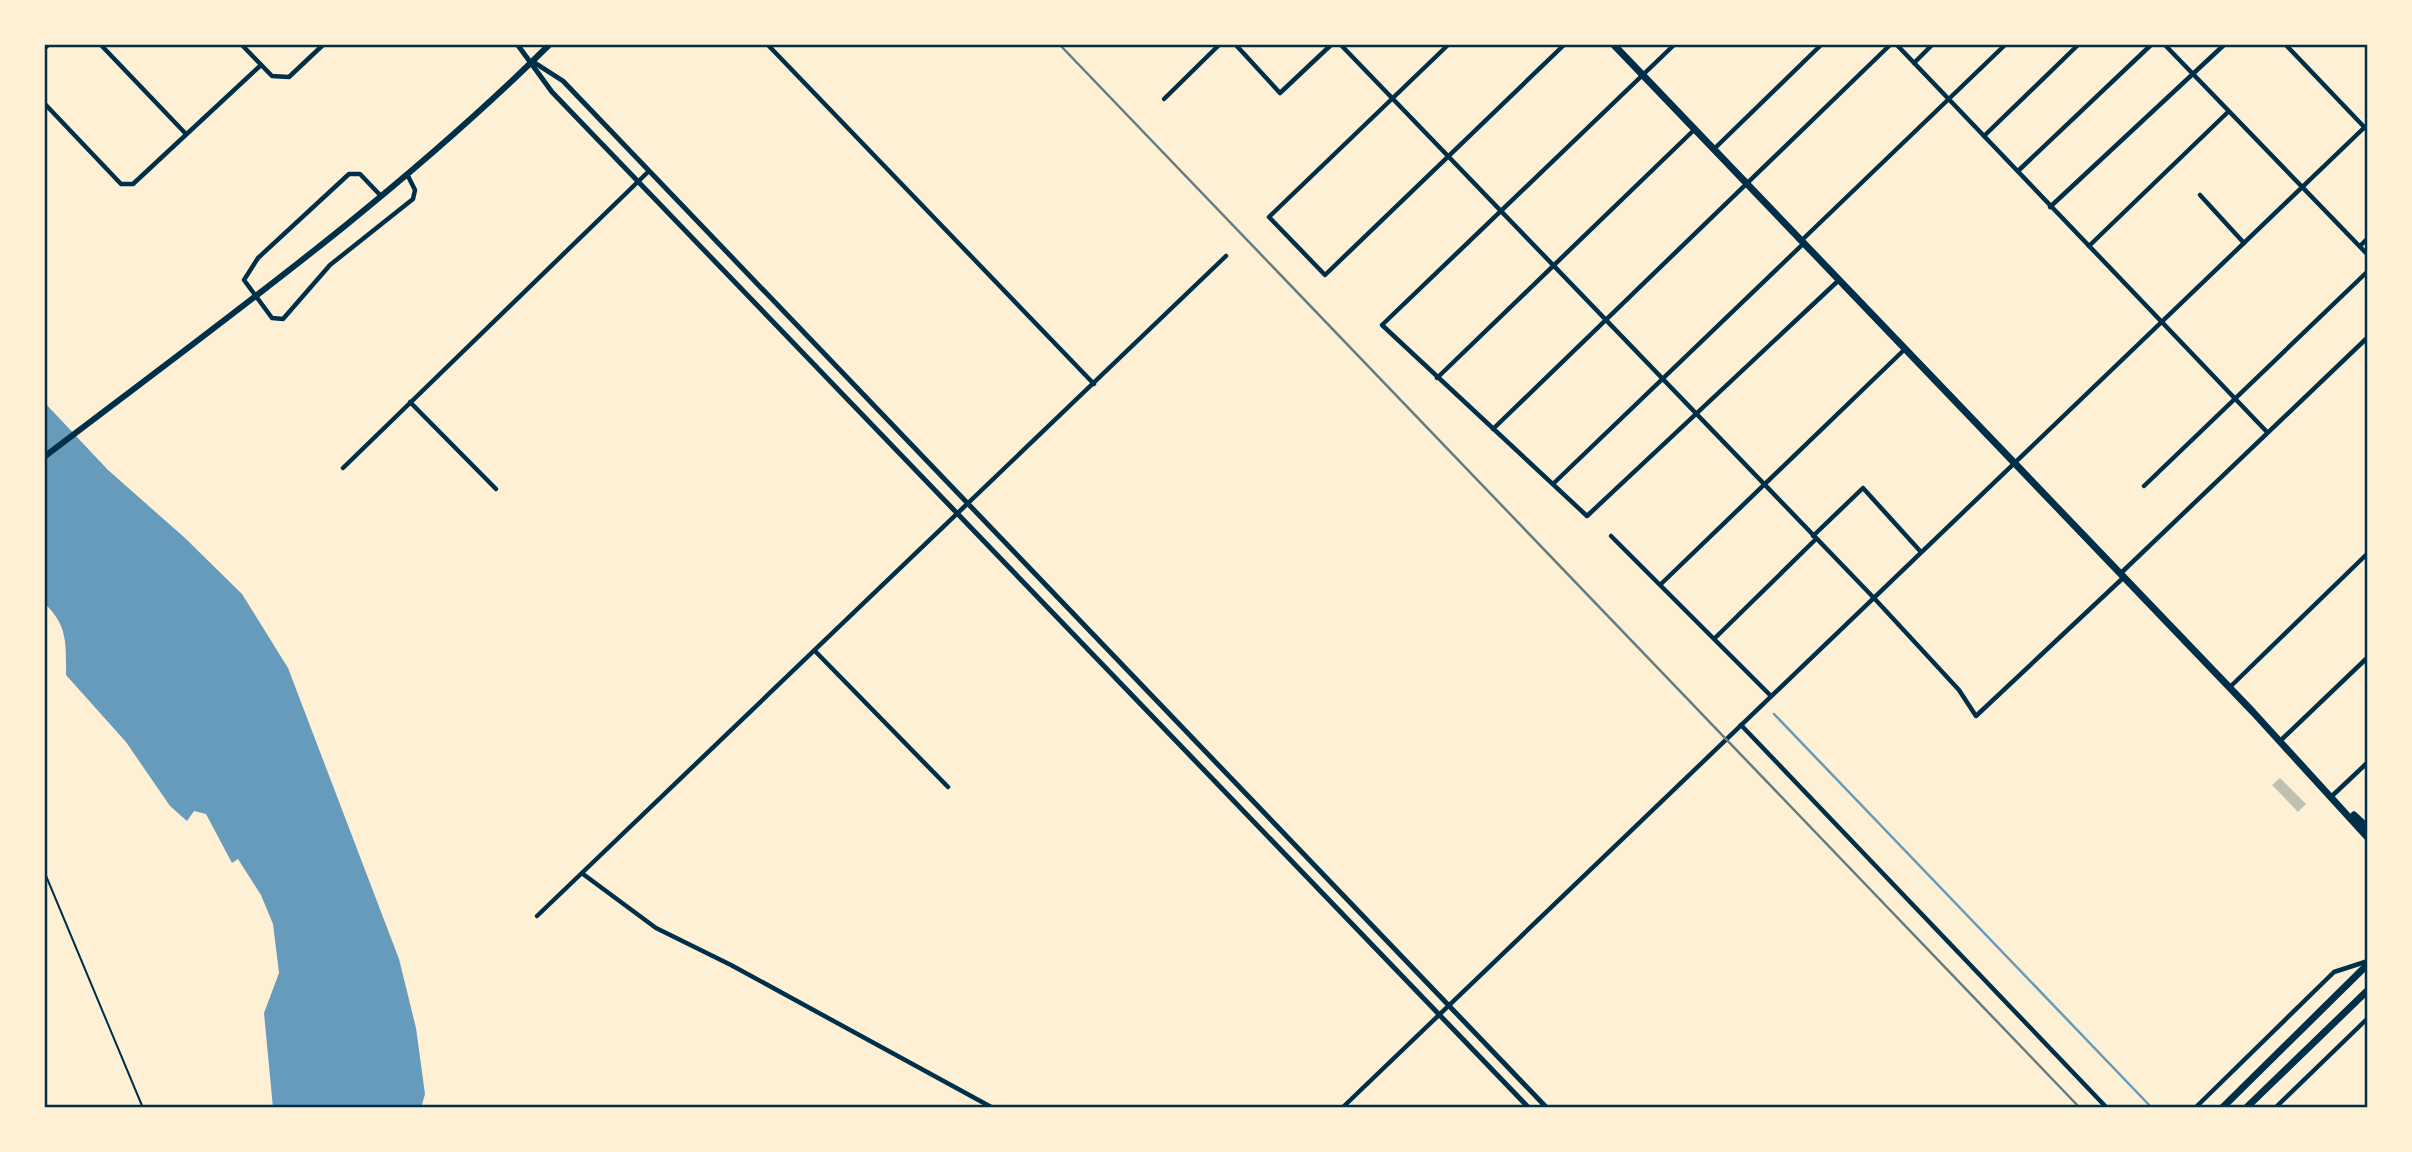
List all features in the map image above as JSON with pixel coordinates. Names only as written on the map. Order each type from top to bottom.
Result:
[{"type":"highway","points":[[1613,44],[2229,687],[2368,838]]},
{"type":"highway","points":[[2332,796],[2368,828]]},
{"type":"highway","points":[[2222,1108],[2368,962]]},
{"type":"highway","points":[[2246,1108],[2368,990]]},
{"type":"main road","points":[[517,44],[532,61],[552,92],[959,512],[1529,1108]]},
{"type":"main road","points":[[44,457],[383,198],[550,44]]},
{"type":"main road","points":[[532,61],[563,81],[1547,1108]]},
{"type":"street","points":[[44,49],[50,44]]},
{"type":"street","points":[[100,44],[186,134]]},
{"type":"street","points":[[241,44],[272,76],[289,77],[324,44]]},
{"type":"street","points":[[767,44],[1094,384]]},
{"type":"street","points":[[1164,99],[1220,44]]},
{"type":"street","points":[[1235,44],[1280,93],[1332,44]]},
{"type":"street","points":[[1340,44],[1874,598],[1959,690],[1976,716],[2368,337]]},
{"type":"street","points":[[1450,44],[1269,217],[1325,275],[1564,44]]},
{"type":"street","points":[[1675,44],[1382,325],[1587,516],[1839,279]]},
{"type":"street","points":[[1713,149],[1822,44]]},
{"type":"street","points":[[1493,429],[1894,44],[2267,432]]},
{"type":"street","points":[[1914,62],[1933,44]]},
{"type":"street","points":[[1554,483],[2006,44]]},
{"type":"street","points":[[1984,136],[2079,44]]},
{"type":"street","points":[[2018,172],[2152,44]]},
{"type":"street","points":[[2164,44],[2368,255]]},
{"type":"street","points":[[2050,207],[2225,44]]},
{"type":"street","points":[[1342,1108],[2367,127],[2285,44]]},
{"type":"street","points":[[44,103],[121,184],[133,184],[261,65]]},
{"type":"street","points":[[2089,246],[2228,112]]},
{"type":"street","points":[[1437,378],[1695,129]]},
{"type":"street","points":[[343,468],[649,171]]},
{"type":"street","points":[[383,198],[360,174],[349,174],[258,258],[244,280],[272,318],[283,319],[330,265],[413,199],[415,190],[408,176]]},
{"type":"street","points":[[2200,195],[2244,243]]},
{"type":"street","points":[[2360,246],[2368,238]]},
{"type":"street","points":[[537,916],[1226,256]]},
{"type":"street","points":[[2144,486],[2368,271]]},
{"type":"street","points":[[1661,584],[1905,349]]},
{"type":"street","points":[[410,402],[496,489]]},
{"type":"street","points":[[1715,638],[1863,488],[1921,551]]},
{"type":"street","points":[[1611,536],[1772,696]]},
{"type":"street","points":[[2229,687],[2368,552]]},
{"type":"street","points":[[815,651],[948,787]]},
{"type":"street","points":[[2280,741],[2368,657]]},
{"type":"street","points":[[1741,725],[2107,1108]]},
{"type":"street","points":[[2332,796],[2368,762]]},
{"type":"street","points":[[583,874],[656,928],[731,965],[993,1108]]},
{"type":"street","points":[[2195,1108],[2334,972],[2368,962]]},
{"type":"street","points":[[2275,1108],[2368,1018]]},
{"type":"lane","points":[[44,871],[143,1108]]},
{"type":"water","points":[[44,402],[108,470],[185,538],[242,594],[288,668],[399,959],[416,1028],[425,1094],[421,1108],[273,1108],[264,1013],[279,973],[273,924],[261,895],[238,859],[232,863],[206,814],[194,811],[187,821],[170,806],[126,742],[66,675],[62,627],[44,603]]},
{"type":"building","points":[[2280,778],[2306,804],[2298,812],[2272,785]]},
{"type":"waterway","points":[[1774,714],[2152,1108]]},
{"type":"railway","points":[[1059,44],[2080,1108]]}]
